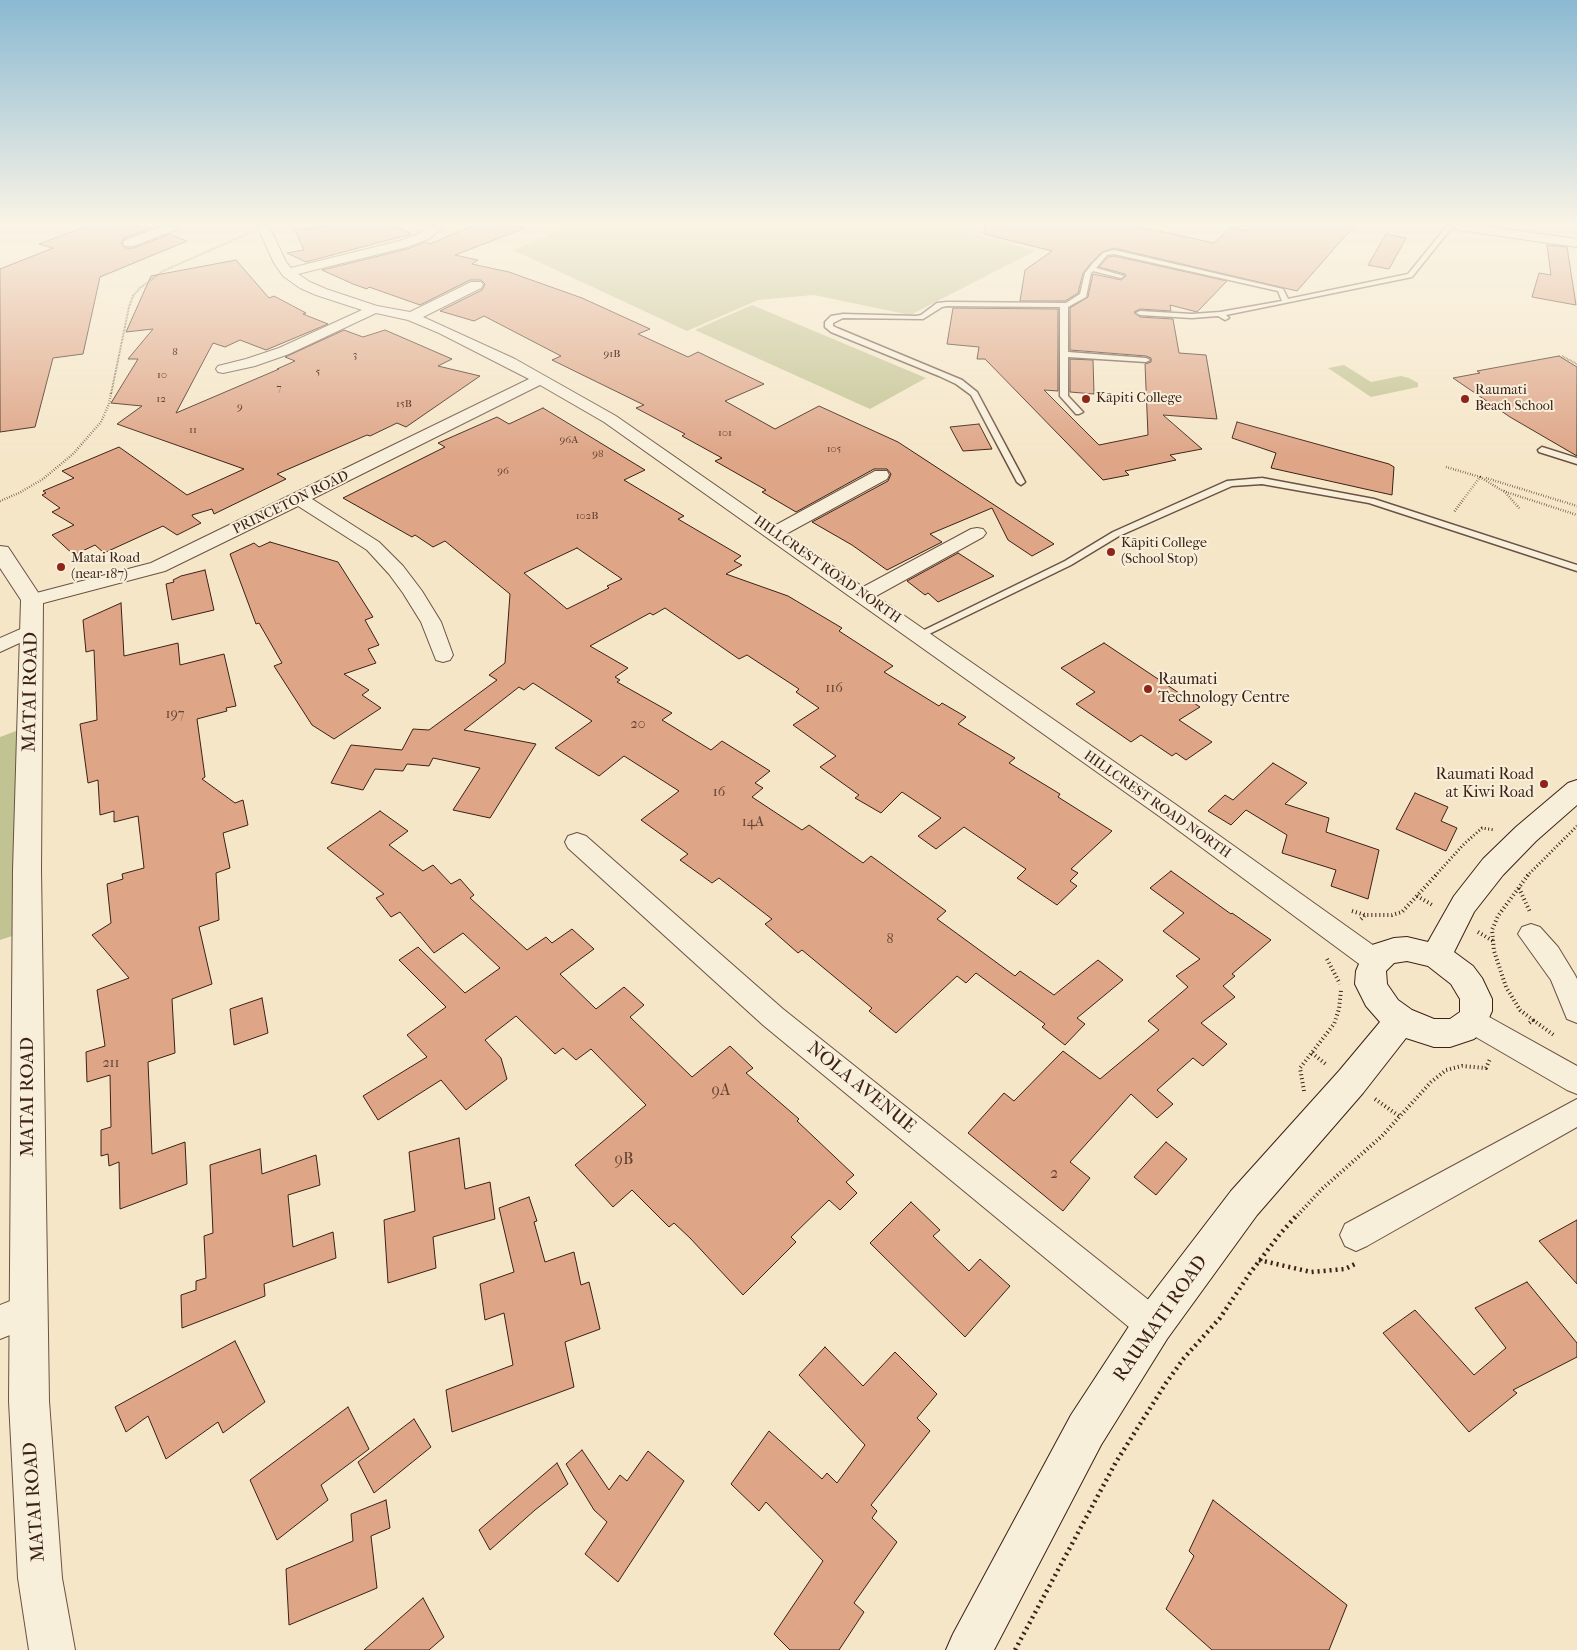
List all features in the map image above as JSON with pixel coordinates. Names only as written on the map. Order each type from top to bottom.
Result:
[{"type":"street","name":"HILLCREST ROAD NORTH","points":[[355,303],[412,317],[510,362],[610,418],[863,595],[1376,961]]},
{"type":"street","points":[[412,317],[440,303]]},
{"type":"street","points":[[223,368],[250,363],[278,354],[374,309]]},
{"type":"street","name":"PRINCETON ROAD","points":[[0,646],[32,615],[158,567],[206,545],[541,379]]},
{"type":"street","points":[[774,533],[881,475]]},
{"type":"street","points":[[299,499],[373,546],[396,570],[412,591],[431,622],[443,655]]},
{"type":"street","points":[[863,595],[977,533]]},
{"type":"street","points":[[0,552],[32,615]]},
{"type":"street","name":"MATAI ROAD","points":[[32,615],[28,870],[14,1316],[29,1401],[40,1578],[52,1650]]},
{"type":"street","points":[[1436,956],[1464,904],[1493,867],[1526,834],[1577,790]]},
{"type":"street","name":"NOLA AVENUE","points":[[577,842],[773,1017],[1153,1325]]},
{"type":"street","points":[[1531,924],[1562,975],[1577,1011]]},
{"type":"street","points":[[1394,950],[1414,950],[1436,956],[1450,964],[1471,987],[1476,999],[1476,1011],[1472,1021],[1463,1029],[1450,1033],[1434,1033],[1417,1028],[1401,1020],[1387,1010],[1377,997],[1372,984],[1371,971],[1376,961],[1383,954],[1394,950]]},
{"type":"street","name":"RAUMATI ROAD","points":[[969,1650],[1086,1430],[1153,1325],[1244,1203],[1351,1082],[1401,1020]]},
{"type":"street","points":[[1472,1021],[1577,1081]]},
{"type":"street","points":[[1360,1247],[1577,1112]]},
{"type":"lane","points":[[1021,482],[974,394],[959,382],[834,330],[828,324],[834,318],[843,316],[923,317],[940,305],[947,304],[1064,305],[1072,303]]},
{"type":"lane","points":[[1140,313],[1222,316],[1281,303]]},
{"type":"lane","points":[[1064,305],[1064,396],[1080,412]]},
{"type":"lane","points":[[1064,354],[1146,360]]},
{"type":"lane","points":[[1542,450],[1577,461]]},
{"type":"lane","points":[[919,635],[1068,563],[1116,534],[1230,483],[1262,481],[1371,501],[1577,568]]},
{"type":"path","points":[[0,501],[20,493],[43,479],[73,454],[101,422],[109,404],[131,303]]},
{"type":"path","points":[[1562,356],[1577,364]]},
{"type":"path","points":[[1446,467],[1577,506]]},
{"type":"path","points":[[1480,477],[1503,491],[1577,515]]},
{"type":"path","points":[[1446,524],[1480,477]]},
{"type":"path","points":[[1503,491],[1520,509]]},
{"type":"path","points":[[1360,920],[1365,915],[1392,915],[1402,912],[1464,844],[1482,828],[1500,830]]},
{"type":"path","points":[[1519,887],[1531,924]]},
{"type":"path","points":[[1417,896],[1428,903]]},
{"type":"path","points":[[1482,935],[1493,941]]},
{"type":"path","points":[[1303,1085],[1300,1068],[1334,1024],[1342,996],[1340,982],[1331,964],[1322,953]]},
{"type":"path","points":[[1312,1054],[1322,1061]]},
{"type":"path","points":[[1015,1650],[1116,1462],[1184,1358],[1220,1318],[1259,1260],[1280,1234],[1322,1189],[1382,1136],[1431,1082],[1446,1070],[1462,1066],[1486,1068],[1491,1057]]},
{"type":"path","points":[[1378,1101],[1399,1116]]},
{"type":"path","points":[[1259,1260],[1311,1272],[1345,1269],[1360,1247]]},
{"type":"green space","points":[[627,303],[751,303],[687,331]]},
{"type":"green space","points":[[852,303],[933,303],[910,315]]},
{"type":"green space","points":[[752,305],[926,378],[870,409],[695,330]]},
{"type":"green space","points":[[1344,365],[1371,382],[1401,376],[1418,383],[1418,387],[1371,397],[1328,368]]},
{"type":"green space","points":[[24,728],[15,935],[0,940],[0,737]]},
{"type":"building","points":[[0,303],[94,303],[83,354],[53,358],[35,427],[0,432]]},
{"type":"building","points":[[139,303],[287,303],[306,313],[303,314],[328,324],[266,350],[240,340],[225,347],[213,343],[176,413],[279,369],[277,369],[295,361],[285,357],[344,330],[363,337],[385,330],[452,359],[438,366],[480,376],[406,427],[397,423],[277,474],[286,479],[214,514],[212,509],[192,515],[201,523],[177,535],[163,526],[104,553],[95,545],[74,555],[52,535],[74,525],[52,512],[60,508],[42,495],[46,493],[43,491],[74,478],[62,471],[119,447],[187,495],[244,469],[117,424],[142,406],[111,403],[138,359],[128,359],[153,329],[126,332]]},
{"type":"building","points":[[456,303],[593,303],[650,329],[638,334],[688,357],[698,352],[764,384],[725,401],[775,429],[819,406],[898,442],[1054,544],[1032,556],[1008,540],[992,508],[930,534],[942,542],[887,570],[852,545],[812,522],[888,481],[891,474],[887,469],[874,469],[796,512],[762,492],[766,490],[715,461],[722,458],[682,436],[685,434],[636,408],[644,405],[552,360],[561,356],[484,316],[474,321],[440,311]]},
{"type":"building","points":[[1078,303],[1206,303],[1197,312],[1170,305],[1171,311],[1140,309],[1134,312],[1140,317],[1173,319],[1179,353],[1206,355],[1217,419],[1163,415],[1202,449],[1170,455],[1176,460],[1125,471],[1129,475],[1103,480],[985,359],[977,359],[979,347],[947,344],[953,308],[1058,309],[1058,391],[1044,390],[1099,445],[1148,435],[1145,364],[1151,362],[1151,358],[1070,350],[1070,308]]},
{"type":"building","points":[[1559,356],[1577,367],[1577,456],[1510,417],[1453,378],[1480,373],[1477,371]]},
{"type":"building","points":[[1070,359],[1093,360],[1094,394],[1070,392]]},
{"type":"building","points":[[543,408],[645,470],[624,480],[684,516],[678,519],[741,556],[734,561],[742,565],[726,574],[788,596],[842,628],[839,631],[893,666],[884,672],[939,706],[942,703],[966,717],[958,724],[1015,758],[1009,763],[1060,794],[1058,797],[1112,831],[1071,869],[1078,873],[1070,881],[1077,886],[1057,905],[1017,878],[1026,869],[964,827],[936,849],[918,836],[941,818],[902,792],[881,813],[855,798],[859,795],[820,767],[836,756],[793,725],[819,708],[796,692],[799,689],[747,655],[739,659],[665,608],[653,615],[650,613],[590,646],[628,668],[615,677],[620,680],[617,682],[672,713],[662,720],[711,750],[722,741],[770,771],[755,783],[763,788],[752,797],[802,830],[809,825],[863,863],[871,856],[946,911],[937,919],[1015,976],[1020,971],[1054,995],[1098,960],[1123,980],[1077,1018],[1085,1024],[1065,1045],[1042,1027],[1045,1024],[976,973],[966,983],[957,976],[896,1033],[869,1011],[872,1008],[802,950],[798,953],[765,924],[772,919],[719,878],[712,883],[680,860],[688,854],[641,820],[679,791],[624,756],[599,776],[555,748],[592,721],[533,683],[524,690],[519,687],[464,730],[536,744],[490,818],[453,810],[480,768],[433,758],[429,766],[407,764],[403,771],[375,769],[363,790],[331,783],[351,745],[402,750],[413,729],[429,730],[497,680],[489,675],[505,663],[510,594],[445,541],[433,547],[415,535],[412,537],[343,498],[445,447],[438,443],[497,417],[509,424]],"holes":[[[577,548],[622,579],[607,586],[609,588],[567,609],[524,573]]]},
{"type":"building","points":[[1237,422],[1389,464],[1394,467],[1392,495],[1271,468],[1276,453],[1232,438]]},
{"type":"building","points":[[979,424],[992,449],[963,451],[950,427]]},
{"type":"building","points":[[270,542],[338,562],[373,617],[365,620],[379,645],[368,649],[376,663],[344,674],[369,690],[362,695],[381,708],[334,739],[312,725],[274,666],[282,663],[259,623],[256,624],[230,554],[254,543],[259,547]]},
{"type":"building","points":[[958,553],[994,576],[938,602],[928,593],[925,595],[907,581]]},
{"type":"building","points":[[205,570],[214,610],[172,620],[166,584],[174,582],[173,580],[181,576]]},
{"type":"building","points":[[121,603],[124,656],[178,643],[180,665],[224,654],[236,706],[226,708],[227,711],[197,719],[205,777],[202,779],[235,803],[243,800],[248,825],[223,833],[230,868],[216,873],[219,920],[199,927],[212,984],[172,999],[175,1053],[148,1062],[152,1154],[185,1142],[187,1184],[120,1209],[119,1162],[109,1166],[108,1154],[101,1156],[101,1130],[111,1127],[110,1075],[87,1082],[86,1052],[105,1046],[97,990],[129,978],[92,935],[111,923],[107,884],[123,879],[122,874],[144,868],[138,816],[114,822],[114,811],[100,815],[98,780],[88,783],[80,724],[97,720],[94,650],[86,652],[83,620]]},
{"type":"building","points":[[1104,643],[1200,707],[1179,720],[1212,742],[1186,760],[1176,753],[1172,756],[1141,735],[1131,742],[1076,704],[1095,692],[1061,668]]},
{"type":"building","points":[[1273,763],[1307,783],[1285,804],[1329,818],[1326,832],[1379,850],[1368,899],[1331,886],[1336,870],[1282,853],[1287,835],[1246,810],[1231,825],[1208,811],[1225,795],[1233,800]]},
{"type":"building","points":[[1415,793],[1448,807],[1441,821],[1457,828],[1446,851],[1396,829]]},
{"type":"building","points":[[380,811],[408,831],[389,845],[423,871],[433,865],[451,884],[460,879],[474,895],[470,898],[527,950],[546,937],[552,943],[572,929],[594,949],[560,974],[596,1009],[624,987],[644,1005],[630,1017],[692,1077],[730,1046],[753,1068],[746,1073],[799,1119],[797,1121],[854,1175],[846,1182],[857,1193],[840,1210],[829,1200],[791,1237],[796,1242],[743,1295],[690,1238],[674,1223],[669,1227],[632,1190],[613,1207],[575,1165],[646,1105],[591,1049],[576,1060],[563,1048],[555,1054],[516,1016],[485,1040],[501,1058],[507,1079],[466,1110],[441,1080],[378,1120],[363,1096],[427,1057],[407,1035],[446,1007],[399,960],[418,947],[465,993],[500,968],[463,933],[434,953],[400,912],[391,917],[376,898],[384,894],[327,848]]},
{"type":"building","points":[[1171,871],[1271,940],[1232,974],[1235,976],[1223,986],[1235,997],[1201,1023],[1227,1044],[1203,1066],[1193,1058],[1157,1090],[1173,1104],[1157,1118],[1131,1094],[1070,1162],[1090,1178],[1063,1211],[968,1133],[1004,1093],[1014,1101],[1063,1051],[1100,1079],[1159,1030],[1148,1021],[1188,987],[1176,976],[1200,959],[1163,931],[1184,913],[1150,888]]},
{"type":"building","points":[[262,998],[268,1033],[234,1045],[230,1009]]},
{"type":"building","points":[[459,1138],[465,1189],[490,1182],[495,1219],[433,1237],[436,1268],[388,1283],[384,1220],[415,1211],[409,1152]]},
{"type":"building","points":[[1166,1142],[1187,1159],[1156,1195],[1134,1177]]},
{"type":"building","points":[[260,1149],[262,1174],[316,1155],[320,1185],[288,1195],[293,1247],[333,1232],[336,1258],[264,1284],[265,1296],[182,1328],[181,1295],[196,1290],[196,1281],[206,1278],[204,1236],[213,1233],[210,1165]]},
{"type":"building","points":[[529,1197],[537,1221],[534,1222],[545,1262],[574,1252],[581,1285],[589,1282],[600,1329],[565,1342],[574,1387],[452,1432],[446,1390],[513,1365],[504,1313],[485,1320],[480,1284],[514,1272],[499,1208]]},
{"type":"building","points":[[911,1202],[940,1230],[933,1236],[969,1271],[980,1259],[1010,1286],[965,1337],[870,1243]]},
{"type":"building","points":[[1577,1220],[1577,1284],[1539,1241]]},
{"type":"building","points":[[1527,1282],[1577,1343],[1577,1357],[1513,1390],[1517,1393],[1469,1432],[1383,1333],[1415,1310],[1474,1375],[1506,1348],[1475,1308]]},
{"type":"building","points":[[235,1341],[265,1402],[223,1433],[218,1422],[166,1459],[148,1416],[126,1432],[115,1407]]},
{"type":"building","points":[[825,1347],[863,1386],[895,1352],[937,1394],[917,1418],[930,1431],[871,1505],[877,1511],[872,1518],[897,1542],[854,1603],[864,1612],[839,1650],[790,1650],[774,1634],[823,1561],[766,1502],[759,1511],[731,1484],[769,1431],[822,1479],[827,1473],[837,1483],[865,1445],[799,1375]]},
{"type":"building","points":[[348,1407],[369,1449],[321,1485],[328,1500],[277,1540],[250,1480]]},
{"type":"building","points":[[414,1419],[431,1447],[374,1493],[358,1462]]},
{"type":"building","points":[[582,1450],[609,1490],[620,1475],[627,1481],[648,1451],[684,1481],[618,1582],[585,1554],[607,1522],[594,1510],[566,1464]]},
{"type":"building","points":[[557,1463],[568,1484],[490,1550],[479,1530]]},
{"type":"building","points":[[386,1500],[390,1528],[371,1536],[377,1588],[289,1625],[286,1569],[353,1541],[351,1514]]},
{"type":"building","points":[[1213,1500],[1347,1605],[1329,1650],[1212,1650],[1166,1609],[1194,1556],[1189,1551]]},
{"type":"building","points":[[423,1598],[444,1637],[429,1650],[364,1650]]},
{"type":"place","name":"Kāpiti College","points":[[1086,399]]},
{"type":"place","name":"Raumati Beach School","points":[[1465,399]]},
{"type":"place","name":"Kāpiti College (School Stop)","points":[[1111,552]]},
{"type":"place","name":"Matai Road (near 187)","points":[[61,567]]},
{"type":"place","name":"Raumati Technology Centre","points":[[1148,689]]},
{"type":"place","name":"Raumati Road at Kiwi Road","points":[[1544,784]]}]
